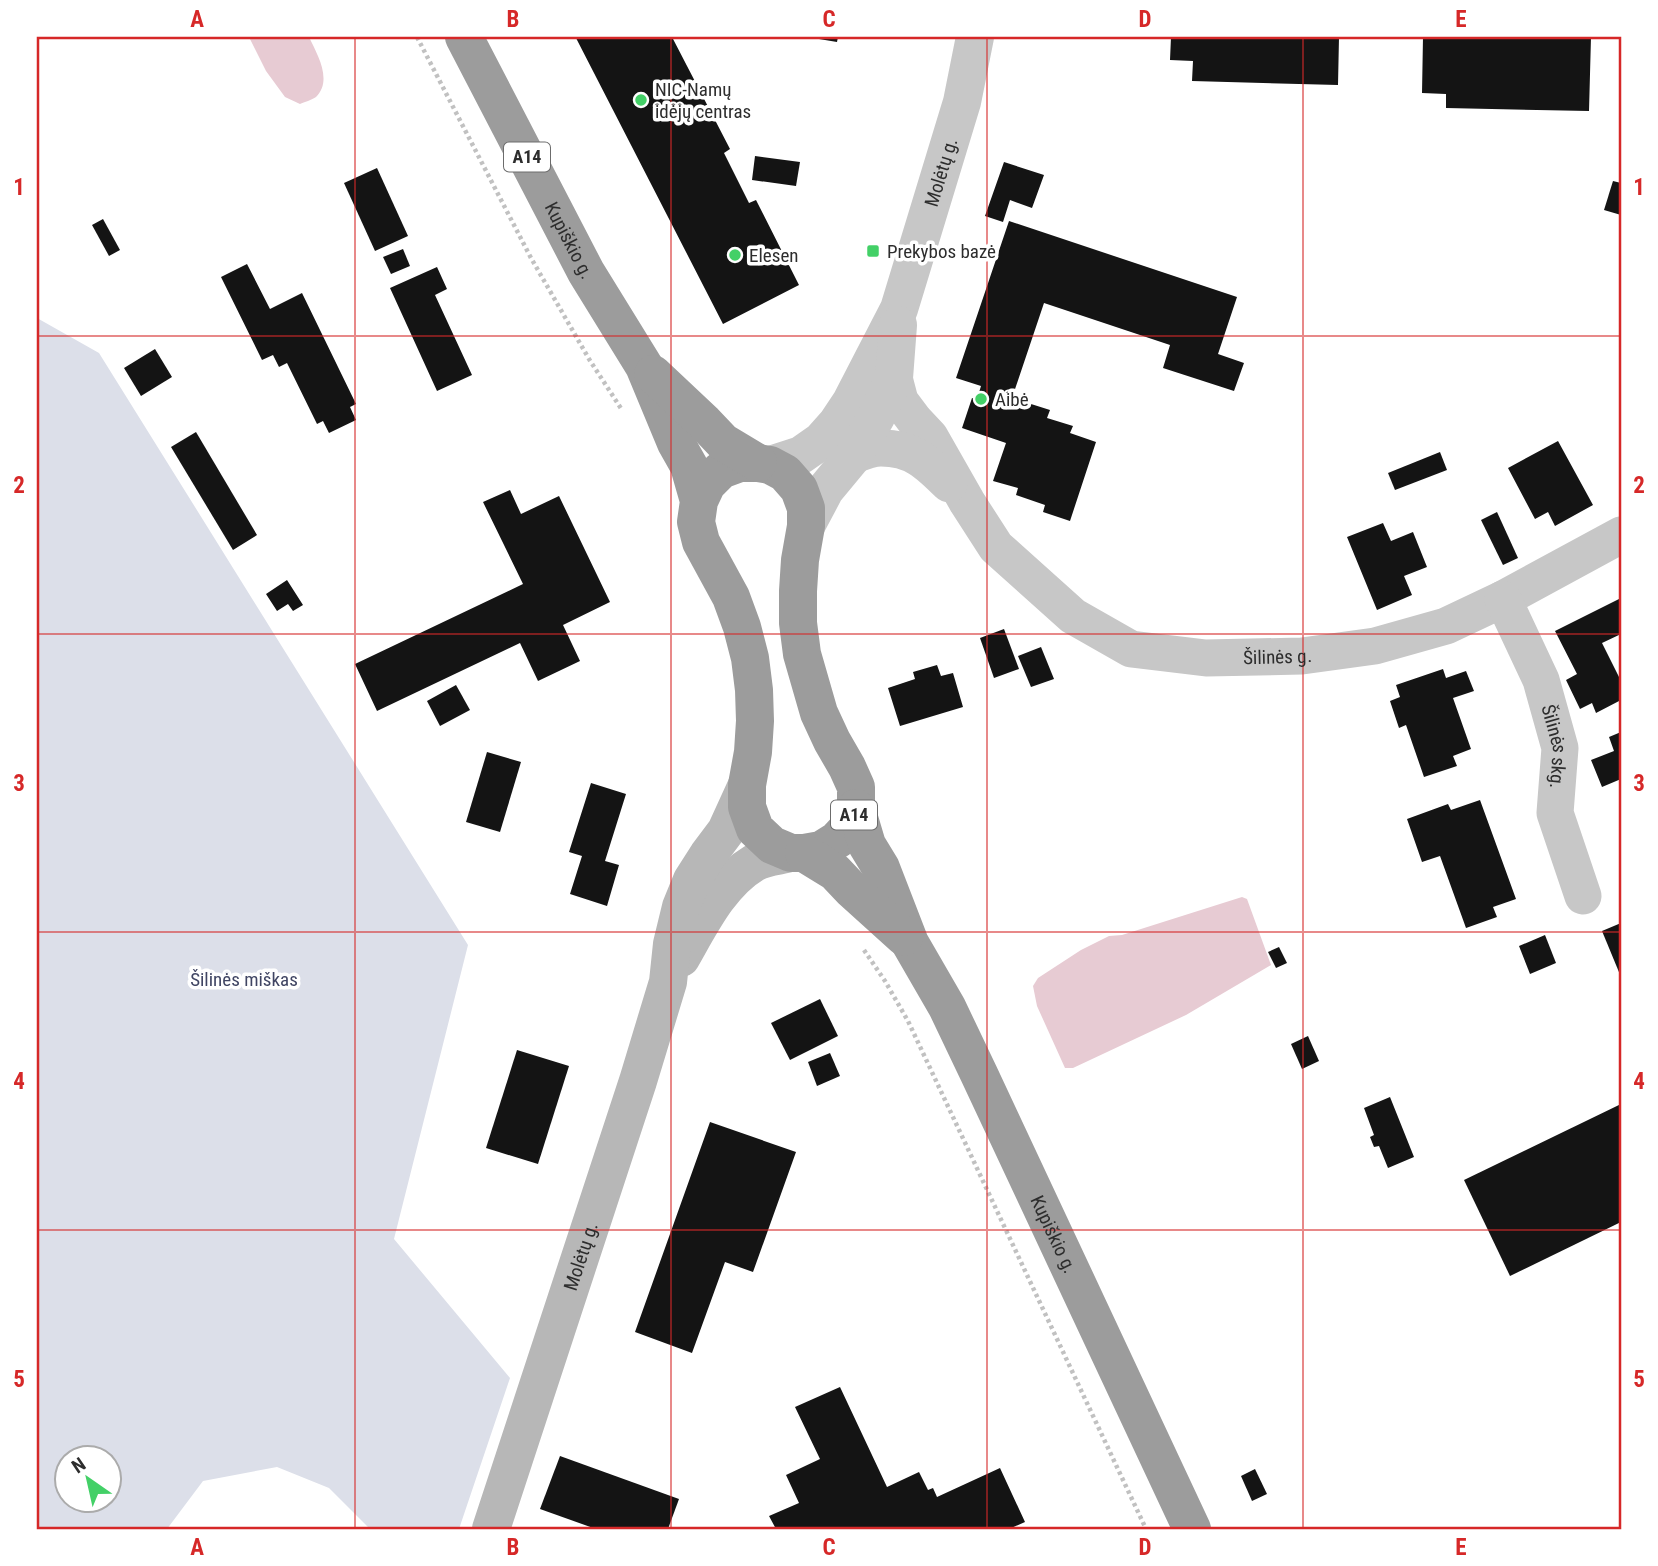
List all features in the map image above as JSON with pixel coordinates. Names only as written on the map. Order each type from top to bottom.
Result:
[{"type":"highway","name":"Kupiškio g.","points":[[464,37],[586,272],[644,366],[676,443],[689,466],[699,501]]},
{"type":"highway","points":[[477,37],[485,76]]},
{"type":"highway","name":"Kupiškio g.","points":[[644,366],[723,442],[764,464]]},
{"type":"highway","points":[[699,501],[707,484],[721,470],[740,463],[764,464]]},
{"type":"highway","name":"A14","points":[[699,501],[696,522],[701,542],[731,597],[750,658],[755,721],[747,807],[755,829],[772,845],[798,853],[821,850],[837,840],[850,826],[856,807],[856,787],[819,713],[802,654],[798,591],[806,508],[799,489],[785,473],[764,464]]},
{"type":"highway","name":"Kupiškio g.","points":[[856,807],[867,845],[881,868],[910,943],[947,1007],[1192,1529]]},
{"type":"highway","name":"Kupiškio g.","points":[[798,853],[835,872],[910,943]]},
{"type":"main road","name":"Molėtų g.","points":[[491,1529],[668,982],[672,944],[681,907],[692,880],[726,831],[747,785]]},
{"type":"main road","name":"Molėtų g.","points":[[668,982],[714,901],[733,880],[755,862],[798,853]]},
{"type":"street","name":"Molėtų g.","points":[[764,464],[801,455],[821,441],[837,423],[899,309],[962,102],[975,37]]},
{"type":"street","name":"Molėtų g.","points":[[806,526],[825,490],[854,455],[876,418],[894,378],[899,309]]},
{"type":"street","name":"Šilinės g.","points":[[894,378],[901,401],[930,437],[996,547],[1073,615],[1131,649],[1206,658],[1302,656],[1375,646],[1446,626],[1503,599],[1621,535]]},
{"type":"street","name":"Šilinės g.","points":[[854,455],[879,448],[903,451],[926,461],[967,502]]},
{"type":"street","name":"Šilinės skg.","points":[[1503,599],[1541,680],[1560,748],[1555,813],[1583,896]]},
{"type":"path","points":[[417,37],[559,309],[628,419]]},
{"type":"path","points":[[859,944],[908,1021],[1146,1529]]},
{"type":"green space","name":"Šilinės miškas","points":[[37,318],[99,353],[468,945],[394,1239],[510,1378],[459,1529],[370,1529],[329,1488],[277,1467],[203,1481],[167,1529],[37,1529]]},
{"type":"shaded area","points":[[249,37],[309,37],[323,75],[321,90],[316,97],[300,104],[285,97],[266,71]]},
{"type":"shaded area","points":[[1242,897],[1247,899],[1271,965],[1186,1015],[1073,1068],[1065,1068],[1037,1006],[1033,986],[1038,978],[1081,950],[1109,936],[1122,935]]},
{"type":"building","points":[[672,37],[730,149],[724,153],[749,203],[756,200],[799,285],[723,324],[576,38]]},
{"type":"building","points":[[813,37],[838,37],[837,42]]},
{"type":"building","points":[[1171,37],[1339,37],[1338,85],[1192,81],[1193,61],[1170,60]]},
{"type":"building","points":[[1423,37],[1591,37],[1589,111],[1446,108],[1446,94],[1422,93]]},
{"type":"building","points":[[755,156],[800,162],[796,186],[752,180]]},
{"type":"building","points":[[1004,162],[1044,175],[1032,208],[1010,200],[1003,222],[985,216]]},
{"type":"building","points":[[377,168],[408,236],[375,251],[344,183]]},
{"type":"building","points":[[1613,181],[1621,183],[1621,215],[1604,210]]},
{"type":"building","points":[[103,219],[120,250],[109,256],[92,225]]},
{"type":"building","points":[[1009,221],[1237,297],[1218,354],[1244,363],[1234,391],[1163,368],[1170,345],[1044,303],[1012,398],[1050,410],[1047,418],[1073,426],[1070,433],[1096,442],[1070,521],[1043,512],[1045,505],[1016,495],[1018,488],[993,481],[1006,443],[962,428],[972,398],[977,399],[981,386],[956,378]]},
{"type":"building","points":[[403,249],[410,266],[391,274],[383,257]]},
{"type":"building","points":[[247,264],[270,309],[302,293],[356,404],[350,407],[356,420],[329,433],[323,421],[317,424],[287,363],[279,367],[273,355],[262,360],[221,277]]},
{"type":"building","points":[[437,267],[447,289],[435,295],[472,375],[437,391],[390,288]]},
{"type":"building","points":[[155,349],[172,377],[141,396],[124,368]]},
{"type":"building","points":[[196,432],[257,535],[233,550],[171,447]]},
{"type":"building","points":[[1558,441],[1593,505],[1555,526],[1548,512],[1535,519],[1508,468]]},
{"type":"building","points":[[1440,452],[1447,470],[1395,490],[1388,473]]},
{"type":"building","points":[[510,490],[521,514],[559,496],[610,602],[563,625],[580,661],[538,681],[520,643],[377,711],[355,664],[523,584],[483,502]]},
{"type":"building","points":[[1497,512],[1518,558],[1503,565],[1481,520]]},
{"type":"building","points":[[1383,523],[1391,541],[1413,532],[1427,567],[1404,576],[1412,595],[1377,610],[1347,537]]},
{"type":"building","points":[[287,580],[303,605],[293,611],[288,604],[277,611],[266,594]]},
{"type":"building","points":[[1621,598],[1621,634],[1602,643],[1621,681],[1621,700],[1596,713],[1592,703],[1580,709],[1566,680],[1577,674],[1555,631]]},
{"type":"building","points":[[1004,629],[1019,669],[994,678],[980,638]]},
{"type":"building","points":[[1041,647],[1054,679],[1031,687],[1018,656]]},
{"type":"building","points":[[937,665],[941,676],[953,673],[963,707],[900,726],[888,688],[915,679],[913,672]]},
{"type":"building","points":[[1443,669],[1446,678],[1466,671],[1474,691],[1453,698],[1471,749],[1453,756],[1457,766],[1424,777],[1406,725],[1399,728],[1390,701],[1400,697],[1396,685]]},
{"type":"building","points":[[456,685],[470,710],[440,726],[427,701]]},
{"type":"building","points":[[1621,732],[1621,779],[1602,787],[1591,760],[1614,751],[1609,737]]},
{"type":"building","points":[[487,752],[521,762],[500,832],[466,822]]},
{"type":"building","points":[[591,783],[626,794],[605,861],[619,865],[607,906],[570,894],[582,856],[569,852]]},
{"type":"building","points":[[1480,800],[1516,899],[1493,907],[1497,917],[1466,928],[1440,856],[1422,862],[1407,819],[1448,804],[1451,810]]},
{"type":"building","points":[[1621,923],[1621,977],[1602,931]]},
{"type":"building","points":[[1545,935],[1556,963],[1530,974],[1519,946]]},
{"type":"building","points":[[1279,947],[1287,963],[1276,968],[1268,952]]},
{"type":"building","points":[[820,999],[838,1036],[790,1060],[771,1023]]},
{"type":"building","points":[[1308,1036],[1319,1061],[1302,1069],[1291,1044]]},
{"type":"building","points":[[517,1050],[569,1066],[538,1164],[486,1148]]},
{"type":"building","points":[[830,1053],[840,1076],[817,1086],[808,1062]]},
{"type":"building","points":[[1390,1097],[1414,1157],[1388,1168],[1379,1146],[1374,1147],[1370,1137],[1374,1135],[1364,1108]]},
{"type":"building","points":[[1621,1104],[1621,1222],[1510,1276],[1464,1180]]},
{"type":"building","points":[[710,1122],[796,1152],[753,1272],[725,1262],[692,1353],[635,1332]]},
{"type":"building","points":[[840,1387],[887,1487],[919,1472],[928,1490],[933,1488],[937,1497],[1000,1468],[1025,1522],[1009,1529],[776,1529],[769,1516],[799,1503],[786,1475],[820,1459],[795,1407]]},
{"type":"building","points":[[560,1456],[679,1499],[668,1529],[596,1529],[540,1509]]},
{"type":"building","points":[[1255,1469],[1267,1494],[1252,1501],[1241,1476]]},
{"type":"place","name":"NIC-Namų idėjų centras","points":[[641,100]]},
{"type":"place","name":"Prekybos bazė","points":[[873,251]]},
{"type":"place","name":"Elesen","points":[[735,255]]},
{"type":"place","name":"Aibė","points":[[981,399]]}]
